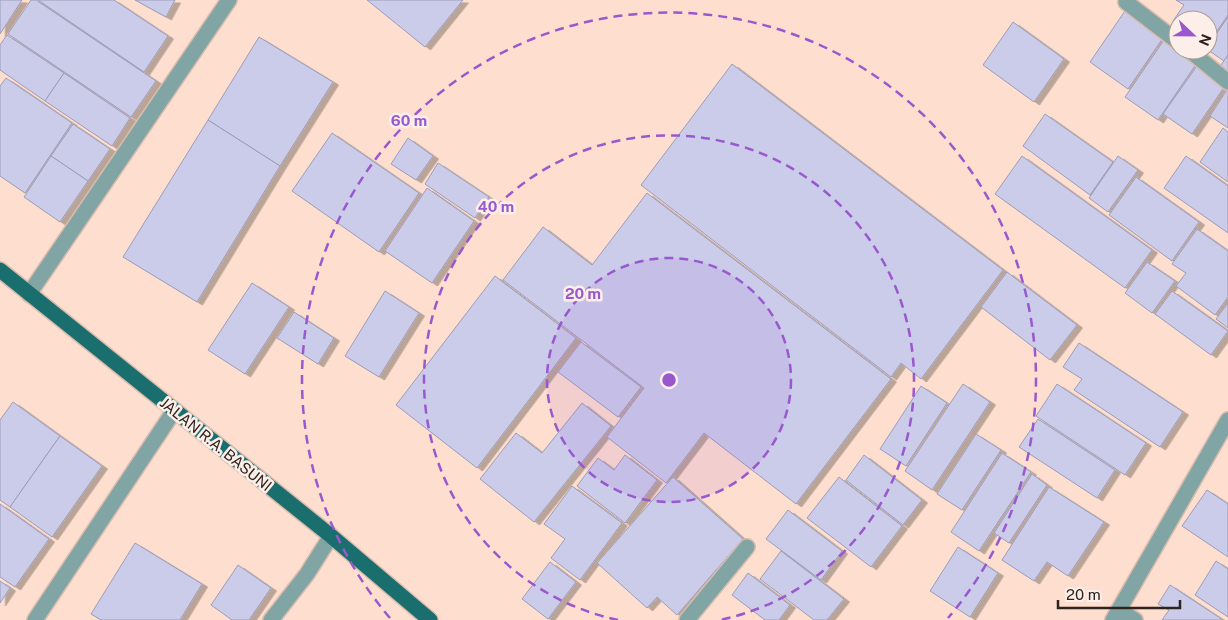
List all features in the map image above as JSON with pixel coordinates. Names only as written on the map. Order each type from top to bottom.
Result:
[{"type":"main road","name":"JALAN R.A. BASUNI","points":[[0,270],[331,536],[430,620]]},
{"type":"street","points":[[29,294],[229,0]]},
{"type":"street","points":[[1126,2],[1168,34]]},
{"type":"street","points":[[1201,60],[1228,82]]},
{"type":"street","points":[[35,620],[174,411]]},
{"type":"street","points":[[1135,620],[1116,615],[1228,420]]},
{"type":"street","points":[[272,620],[307,574],[331,536]]},
{"type":"street","points":[[687,620],[748,548]]},
{"type":"building","points":[[0,0],[22,0],[0,34]]},
{"type":"building","points":[[31,0],[36,0],[156,81],[131,117],[8,34]]},
{"type":"building","points":[[38,0],[114,0],[168,36],[144,72]]},
{"type":"building","points":[[135,0],[175,0],[166,17]]},
{"type":"building","points":[[367,0],[463,0],[425,47]]},
{"type":"building","points":[[1176,0],[1228,0],[1228,15],[1218,30],[1218,10],[1181,10],[1184,5]]},
{"type":"building","points":[[1127,8],[1165,35],[1128,89],[1090,62]]},
{"type":"building","points":[[1228,17],[1228,55],[1224,61],[1218,57],[1218,32]]},
{"type":"building","points":[[1013,22],[1064,59],[1034,102],[983,65]]},
{"type":"building","points":[[7,35],[64,73],[45,101],[0,70],[0,45]]},
{"type":"building","points":[[259,37],[333,82],[280,166],[208,120]]},
{"type":"building","points":[[1166,37],[1168,38],[1168,60],[1199,60],[1158,120],[1125,97]]},
{"type":"building","points":[[1228,55],[1228,80],[1216,72]]},
{"type":"building","points":[[1199,63],[1227,83],[1192,134],[1163,114]]},
{"type":"building","points":[[732,64],[1003,270],[921,379],[901,363],[891,377],[641,185]]},
{"type":"building","points":[[64,73],[130,118],[112,146],[45,101]]},
{"type":"building","points":[[6,78],[72,123],[25,193],[0,176],[0,86]]},
{"type":"building","points":[[1228,88],[1228,128],[1210,116]]},
{"type":"building","points":[[1045,114],[1113,162],[1090,195],[1023,146]]},
{"type":"building","points":[[208,120],[280,166],[197,302],[123,257]]},
{"type":"building","points":[[73,124],[110,149],[88,181],[51,156]]},
{"type":"building","points":[[1223,128],[1228,132],[1228,182],[1200,162]]},
{"type":"building","points":[[332,133],[419,193],[379,252],[292,191]]},
{"type":"building","points":[[408,138],[433,156],[416,180],[391,164]]},
{"type":"building","points":[[51,156],[88,181],[60,222],[24,197]]},
{"type":"building","points":[[1022,156],[1152,250],[1125,288],[995,194]]},
{"type":"building","points":[[1118,156],[1138,170],[1108,212],[1089,198]]},
{"type":"building","points":[[1186,156],[1228,186],[1228,233],[1164,188]]},
{"type":"building","points":[[438,163],[489,197],[475,218],[425,184]]},
{"type":"building","points":[[1136,177],[1199,222],[1172,261],[1109,215]]},
{"type":"building","points":[[427,188],[474,221],[432,283],[385,251]]},
{"type":"building","points":[[647,193],[891,379],[796,504],[704,433],[666,483],[607,437],[644,388],[503,280],[543,227],[592,265]]},
{"type":"building","points":[[1197,229],[1228,251],[1228,297],[1215,315],[1176,286],[1186,273],[1172,264]]},
{"type":"building","points":[[1147,262],[1175,281],[1152,313],[1125,293]]},
{"type":"building","points":[[1007,272],[1077,325],[1050,360],[981,307]]},
{"type":"building","points":[[495,276],[576,338],[477,468],[396,405]]},
{"type":"building","points":[[252,283],[289,307],[245,374],[208,350]]},
{"type":"building","points":[[385,291],[419,313],[379,377],[345,356]]},
{"type":"building","points":[[1172,291],[1228,331],[1211,355],[1155,314]]},
{"type":"building","points":[[1228,303],[1228,328],[1216,319]]},
{"type":"building","points":[[294,312],[334,338],[318,364],[277,338]]},
{"type":"building","points":[[581,342],[641,387],[618,417],[558,372]]},
{"type":"building","points":[[1079,343],[1183,412],[1160,447],[1074,390],[1082,379],[1063,367]]},
{"type":"building","points":[[963,384],[990,402],[932,490],[905,471]]},
{"type":"building","points":[[1057,384],[1146,443],[1125,475],[1036,416]]},
{"type":"building","points":[[921,386],[947,403],[906,466],[880,449]]},
{"type":"building","points":[[13,402],[60,436],[10,507],[0,500],[0,420]]},
{"type":"building","points":[[582,403],[611,426],[534,522],[480,479],[516,433],[542,453]]},
{"type":"building","points":[[1038,419],[1115,470],[1097,498],[1019,447]]},
{"type":"building","points":[[976,434],[1001,450],[962,510],[937,494]]},
{"type":"building","points":[[60,436],[102,466],[52,537],[10,507]]},
{"type":"building","points":[[1002,453],[1031,472],[979,551],[951,532]]},
{"type":"building","points":[[625,455],[657,480],[625,523],[577,486],[598,458],[614,470]]},
{"type":"building","points":[[864,455],[922,500],[903,525],[846,480]]},
{"type":"building","points":[[1032,474],[1047,485],[1009,543],[994,533]]},
{"type":"building","points":[[673,477],[743,539],[677,615],[657,597],[647,608],[597,563]]},
{"type":"building","points":[[839,477],[902,526],[871,567],[807,518]]},
{"type":"building","points":[[572,486],[622,523],[580,580],[551,558],[565,539],[544,524]]},
{"type":"building","points":[[1049,487],[1104,522],[1068,576],[1047,562],[1034,581],[1002,560]]},
{"type":"building","points":[[1207,490],[1228,504],[1228,557],[1182,526]]},
{"type":"building","points":[[0,504],[49,539],[15,587],[0,577]]},
{"type":"building","points":[[788,510],[842,551],[821,580],[766,539]]},
{"type":"building","points":[[135,543],[202,584],[180,620],[101,620],[91,614]]},
{"type":"building","points":[[958,547],[998,573],[970,617],[930,591]]},
{"type":"building","points":[[781,551],[844,599],[827,620],[814,620],[760,579]]},
{"type":"building","points":[[1216,561],[1228,569],[1228,617],[1195,595]]},
{"type":"building","points":[[550,562],[576,582],[548,619],[522,599]]},
{"type":"building","points":[[238,565],[271,588],[249,620],[232,620],[211,605]]},
{"type":"building","points":[[748,573],[790,605],[779,620],[765,620],[732,595]]},
{"type":"building","points":[[0,581],[10,588],[0,603]]},
{"type":"building","points":[[1170,585],[1223,620],[1162,620],[1169,610],[1158,604]]}]
